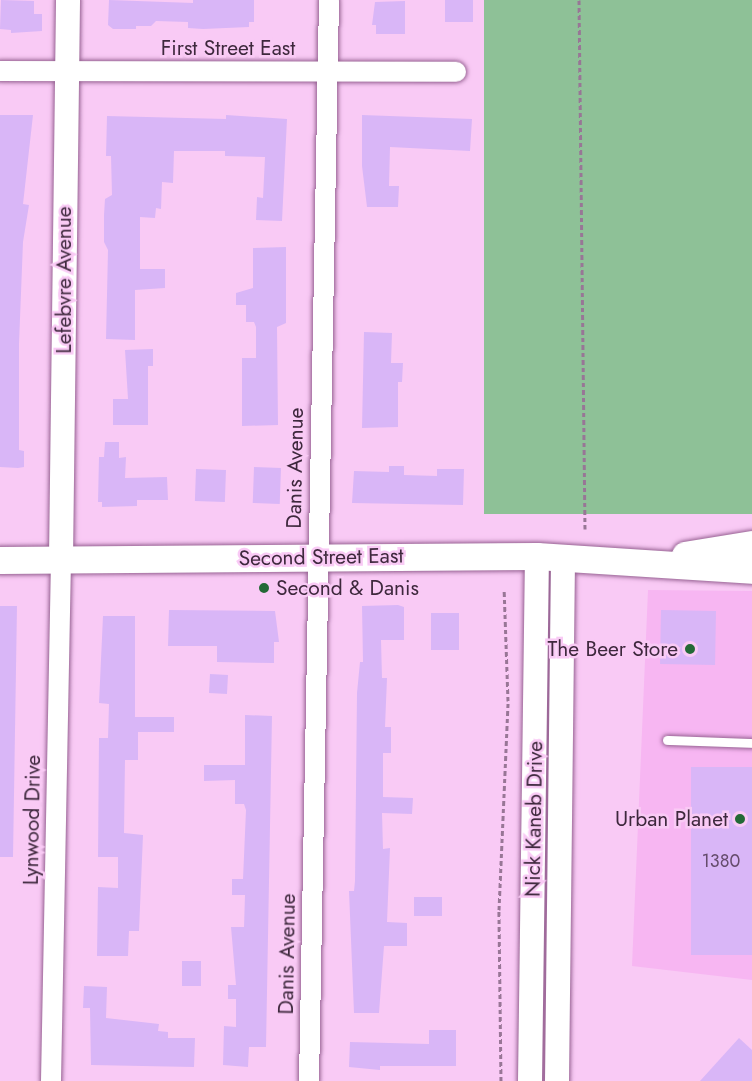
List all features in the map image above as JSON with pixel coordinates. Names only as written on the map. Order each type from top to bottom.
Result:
[{"type":"main road","name":"Second Street East","points":[[642,563],[752,544]]},
{"type":"main road","name":"Second Street East","points":[[0,560],[550,556],[752,570]]},
{"type":"street","name":"Lefebvre Avenue","points":[[61,559],[65,72],[68,0]]},
{"type":"street","name":"Danis Avenue","points":[[309,1081],[328,0]]},
{"type":"street","name":"First Street East","points":[[0,71],[456,72]]},
{"type":"street","name":"Nick Kaneb Drive","points":[[530,1081],[550,556]]},
{"type":"street","name":"Nick Kaneb Drive","points":[[550,556],[557,1081]]},
{"type":"street","name":"Lynwood Drive","points":[[51,1081],[61,559]]},
{"type":"lane","points":[[667,740],[752,743]]},
{"type":"path","points":[[579,0],[585,529]]},
{"type":"path","points":[[501,1081],[499,910],[508,701],[504,589]]},
{"type":"shaded area","points":[[648,590],[752,591],[752,980],[632,966]]},
{"type":"green space","points":[[484,0],[752,0],[752,514],[484,514]]},
{"type":"building","points":[[1,0],[34,1],[34,14],[42,14],[42,31],[11,33],[11,30],[0,29]]},
{"type":"building","points":[[109,0],[193,3],[193,0],[254,0],[254,22],[249,22],[249,27],[203,29],[188,28],[188,22],[156,21],[151,26],[136,26],[136,29],[113,29],[108,25]]},
{"type":"building","points":[[445,0],[473,0],[473,22],[445,22]]},
{"type":"building","points":[[405,1],[405,34],[376,34],[376,25],[372,25],[375,2]]},
{"type":"building","points":[[0,115],[33,115],[23,204],[29,205],[23,242],[19,344],[19,450],[24,451],[24,467],[18,468],[0,467]]},
{"type":"building","points":[[226,115],[287,119],[282,221],[256,220],[257,197],[263,198],[265,157],[225,156],[225,151],[174,151],[173,183],[162,182],[161,209],[156,208],[155,218],[140,217],[140,269],[165,269],[165,288],[135,290],[135,340],[106,339],[108,250],[104,242],[104,215],[105,199],[112,195],[111,156],[106,156],[107,116],[226,119]]},
{"type":"building","points":[[362,115],[472,119],[470,151],[390,147],[389,186],[399,186],[398,207],[367,207],[362,166]]},
{"type":"building","points":[[286,247],[286,323],[277,327],[278,425],[242,426],[242,358],[256,358],[256,327],[254,322],[246,322],[246,305],[236,305],[236,293],[253,288],[253,248]]},
{"type":"building","points":[[364,332],[392,333],[391,363],[403,363],[402,382],[398,382],[398,427],[362,428]]},
{"type":"building","points":[[153,349],[153,366],[148,366],[148,425],[113,425],[113,399],[128,399],[125,350]]},
{"type":"building","points":[[105,442],[119,442],[119,458],[126,457],[125,478],[167,477],[168,500],[137,500],[137,506],[102,507],[102,502],[98,502],[99,457],[104,457]]},
{"type":"building","points":[[389,466],[404,466],[404,475],[437,476],[437,469],[464,469],[463,505],[352,503],[354,471],[389,472]]},
{"type":"building","points":[[254,467],[281,468],[280,504],[253,503]]},
{"type":"building","points":[[196,469],[226,470],[225,502],[195,501]]},
{"type":"building","points":[[398,605],[404,607],[404,640],[381,640],[382,678],[387,678],[385,727],[391,727],[391,753],[383,753],[383,797],[413,798],[412,814],[382,813],[383,849],[390,848],[387,922],[407,923],[407,946],[384,946],[379,1013],[354,1013],[349,891],[354,891],[355,881],[357,693],[360,662],[363,662],[362,606]]},
{"type":"building","points":[[0,606],[17,606],[13,857],[0,857]]},
{"type":"building","points":[[169,610],[275,611],[279,642],[274,642],[274,663],[217,662],[217,646],[168,646]]},
{"type":"building","name":"The Beer Store","points":[[661,610],[716,611],[715,665],[660,664]]},
{"type":"building","points":[[431,613],[459,613],[459,650],[431,650]]},
{"type":"building","points":[[103,616],[135,616],[135,717],[174,717],[174,732],[138,732],[138,760],[125,760],[124,833],[143,835],[139,931],[129,931],[128,956],[97,956],[98,887],[118,888],[118,857],[98,857],[99,738],[108,738],[109,704],[99,703]]},
{"type":"building","points":[[210,674],[228,675],[227,694],[209,693]]},
{"type":"building","points":[[245,715],[272,716],[266,1047],[249,1047],[248,1067],[223,1065],[224,1026],[236,1027],[236,999],[228,999],[228,985],[236,985],[231,927],[244,927],[245,895],[232,895],[232,879],[243,879],[246,810],[244,804],[235,804],[235,780],[204,781],[204,765],[245,765]]},
{"type":"building","points":[[691,767],[752,767],[752,955],[691,955]]},
{"type":"building","points":[[414,897],[442,897],[442,916],[414,916]]},
{"type":"building","points":[[182,961],[201,961],[201,986],[182,986]]},
{"type":"building","points":[[84,986],[107,987],[106,1018],[159,1024],[158,1031],[168,1032],[168,1038],[195,1038],[194,1067],[91,1065],[90,1008],[83,1008]]},
{"type":"building","points":[[429,1030],[456,1030],[456,1066],[380,1066],[380,1070],[349,1067],[350,1042],[429,1044]]},
{"type":"building","points":[[739,1038],[752,1050],[752,1081],[700,1081]]},
{"type":"place","name":"Second & Danis","points":[[264,588]]},
{"type":"place","name":"The Beer Store","points":[[690,649]]},
{"type":"place","name":"Urban Planet","points":[[740,819]]}]
